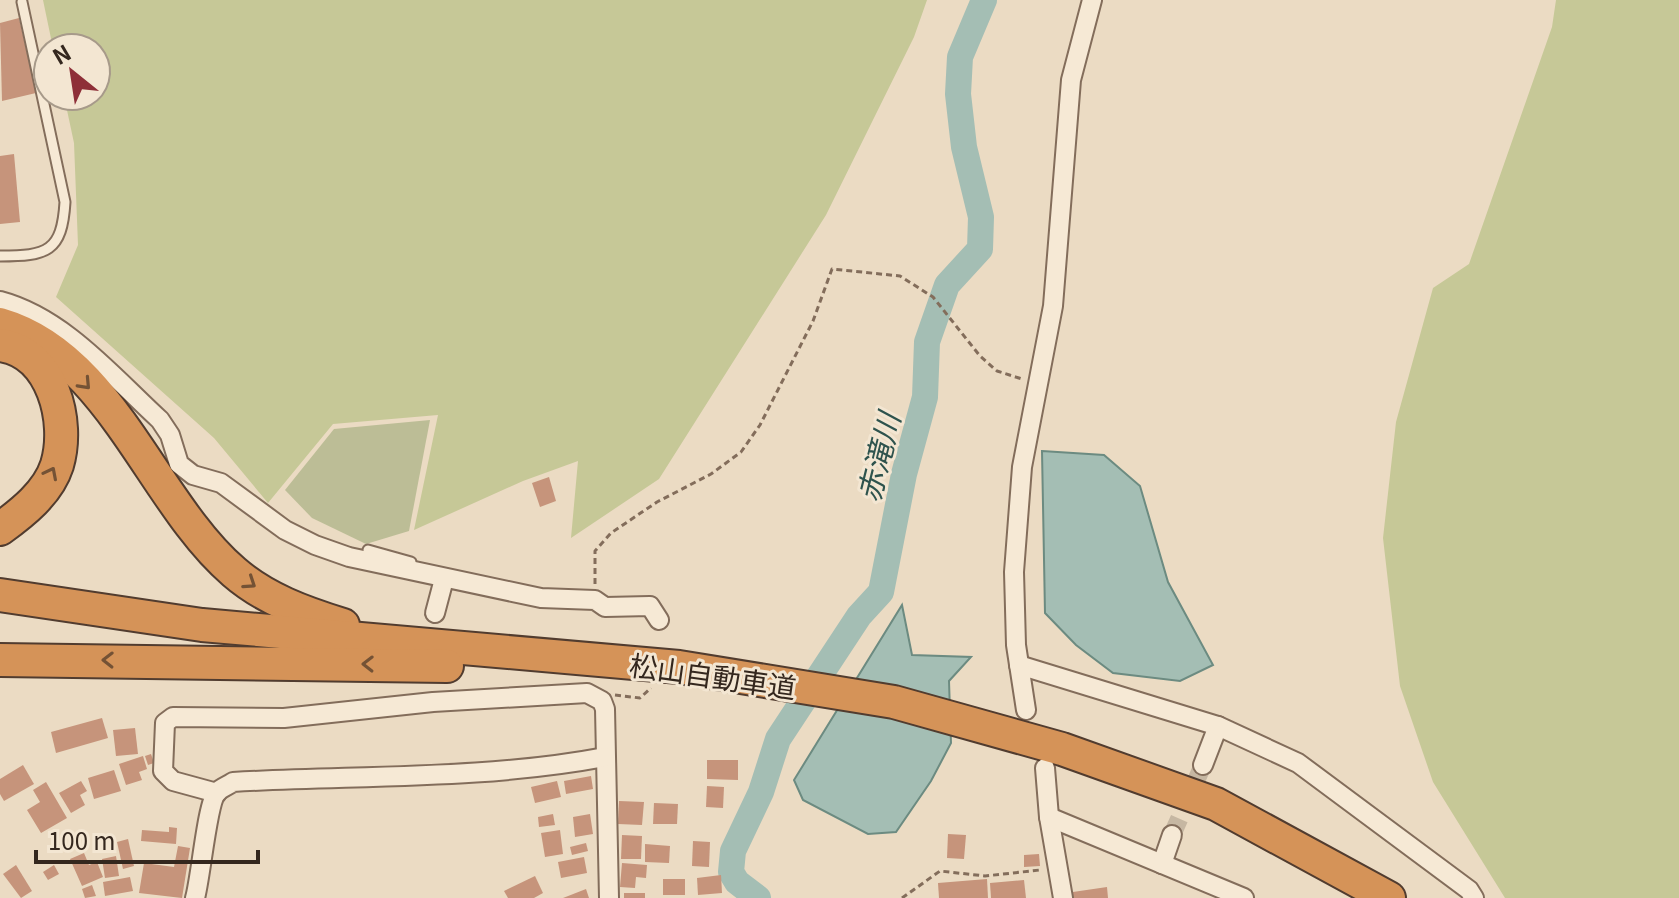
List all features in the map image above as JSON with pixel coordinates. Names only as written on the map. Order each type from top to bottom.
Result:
[{"type":"highway","points":[[0,324],[26,332],[56,353],[106,406],[203,539],[234,572],[276,601],[399,642]]},
{"type":"highway","points":[[0,345],[34,361],[57,396],[61,428],[57,467],[30,507],[0,529]]},
{"type":"highway","name":"松山自動車道","points":[[0,595],[202,625],[698,670],[894,702],[1062,749],[1216,804],[1389,898]]},
{"type":"highway","points":[[0,660],[698,670]]},
{"type":"street","points":[[1026,710],[1019,665],[1014,572],[1022,467],[1053,306],[1071,80],[1092,0]]},
{"type":"street","points":[[0,301],[34,314],[70,339],[160,420],[170,435],[179,464],[193,475],[221,483],[285,530],[315,545],[349,557],[541,598],[595,600],[605,607],[650,606],[659,620]]},
{"type":"street","points":[[435,613],[444,579]]},
{"type":"street","points":[[1019,665],[1218,726],[1298,763],[1469,890],[1474,898]]},
{"type":"street","points":[[433,702],[434,677]]},
{"type":"street","points":[[217,793],[173,781],[163,771],[165,723],[173,717],[284,718],[433,702],[587,693],[602,701],[605,709],[609,898]]},
{"type":"street","points":[[1203,765],[1218,726]]},
{"type":"street","points":[[195,898],[202,873],[210,805],[217,793],[233,782],[463,774],[553,767],[605,757]]},
{"type":"street","points":[[1045,768],[1049,817],[1063,898]]},
{"type":"street","points":[[1049,817],[1244,898]]},
{"type":"street","points":[[1162,864],[1172,835]]},
{"type":"lane","points":[[0,256],[38,254],[51,247],[60,237],[65,202],[22,2]]},
{"type":"lane","points":[[368,550],[444,570],[444,579]]},
{"type":"path","points":[[595,600],[595,551],[611,533],[657,502],[711,474],[741,452],[760,425],[813,321],[832,269],[900,276],[933,297],[980,356],[997,371],[1038,385]]},
{"type":"path","points":[[602,701],[614,695],[640,698],[651,688]]},
{"type":"path","points":[[902,898],[940,871],[985,876],[1060,868]]},
{"type":"green space","points":[[43,0],[927,0],[914,37],[826,215],[659,479],[571,538],[578,461],[523,481],[414,530],[438,415],[333,424],[268,503],[214,438],[56,297],[78,245],[74,143],[67,112],[112,112],[112,32],[50,32]]},
{"type":"green space","points":[[1556,0],[1679,0],[1679,898],[1505,898],[1433,782],[1400,686],[1383,538],[1396,422],[1433,288],[1469,264],[1552,27]]},
{"type":"green space","points":[[430,420],[409,531],[366,544],[312,518],[285,490],[334,429]]},
{"type":"shaded area","points":[[1042,451],[1104,455],[1140,486],[1168,582],[1213,665],[1180,681],[1113,673],[1076,645],[1045,613]]},
{"type":"shaded area","points":[[902,605],[912,655],[971,657],[949,681],[951,743],[931,781],[896,832],[868,834],[803,800],[794,780]]},
{"type":"building","points":[[19,18],[32,75],[32,94],[2,101],[0,23]]},
{"type":"building","points":[[14,154],[20,222],[0,224],[0,156]]},
{"type":"building","points":[[549,477],[556,501],[540,507],[532,483]]},
{"type":"building","points":[[102,718],[108,738],[56,753],[51,732]]},
{"type":"building","points":[[135,728],[138,754],[116,756],[113,730]]},
{"type":"building","points":[[151,754],[154,763],[148,765],[145,756]]},
{"type":"building","points":[[143,756],[147,769],[139,772],[142,780],[126,785],[119,764]]},
{"type":"building","points":[[707,760],[738,760],[738,780],[707,779]]},
{"type":"building","points":[[23,765],[34,784],[4,801],[0,794],[0,779]]},
{"type":"building","points":[[114,770],[121,791],[94,799],[88,778]]},
{"type":"building","points":[[591,776],[593,789],[566,794],[564,781]]},
{"type":"building","points":[[81,781],[87,791],[80,795],[85,805],[71,813],[59,793]]},
{"type":"building","points":[[557,781],[561,797],[535,803],[531,787]]},
{"type":"building","points":[[46,782],[67,818],[41,833],[27,810],[40,802],[33,790]]},
{"type":"building","points":[[707,786],[724,787],[723,808],[706,807]]},
{"type":"building","points":[[619,801],[644,802],[642,825],[618,824]]},
{"type":"building","points":[[654,803],[678,804],[677,824],[653,824]]},
{"type":"building","points":[[553,814],[555,825],[539,827],[538,817]]},
{"type":"building","points":[[590,814],[593,834],[575,837],[573,817]]},
{"type":"building","points":[[169,827],[177,828],[176,844],[141,841],[142,830],[169,832]]},
{"type":"building","points":[[560,830],[563,854],[545,857],[541,833]]},
{"type":"building","points":[[948,834],[966,835],[964,859],[947,858]]},
{"type":"building","points":[[622,835],[642,836],[641,859],[621,859]]},
{"type":"building","points":[[128,839],[134,866],[123,869],[117,842]]},
{"type":"building","points":[[693,841],[710,842],[709,867],[692,866]]},
{"type":"building","points":[[586,843],[588,851],[572,855],[570,847]]},
{"type":"building","points":[[645,844],[670,846],[669,863],[645,862]]},
{"type":"building","points":[[178,846],[190,848],[182,898],[139,893],[144,863],[174,867]]},
{"type":"building","points":[[84,853],[89,865],[97,862],[103,877],[82,886],[70,859]]},
{"type":"building","points":[[1039,854],[1040,866],[1024,867],[1024,855]]},
{"type":"building","points":[[116,856],[119,876],[105,878],[102,859]]},
{"type":"building","points":[[584,857],[587,873],[561,878],[558,862]]},
{"type":"building","points":[[622,863],[647,865],[646,878],[636,877],[635,888],[620,887]]},
{"type":"building","points":[[16,865],[32,891],[21,898],[3,874]]},
{"type":"building","points":[[54,865],[59,874],[48,880],[43,872]]},
{"type":"building","points":[[721,875],[722,893],[698,895],[697,878]]},
{"type":"building","points":[[535,876],[543,893],[534,898],[508,898],[504,891]]},
{"type":"building","points":[[130,877],[133,891],[105,896],[103,882]]},
{"type":"building","points":[[663,879],[685,879],[685,895],[663,895]]},
{"type":"building","points":[[987,879],[988,898],[939,898],[938,883]]},
{"type":"building","points":[[1024,880],[1026,898],[991,898],[990,883]]},
{"type":"building","points":[[92,885],[96,896],[85,898],[82,889]]},
{"type":"building","points":[[1107,887],[1108,898],[1067,898],[1066,893]]},
{"type":"building","points":[[586,889],[589,898],[563,898]]},
{"type":"building","points":[[624,893],[645,893],[645,898],[624,898]]},
{"type":"waterway","name":"赤滝川","points":[[758,898],[737,882],[731,872],[733,851],[761,792],[778,739],[859,616],[881,592],[904,474],[925,397],[927,342],[947,285],[980,249],[981,217],[964,147],[958,94],[960,57],[984,0]]},
{"type":"tunnel","points":[[1172,835],[1203,765]]}]
